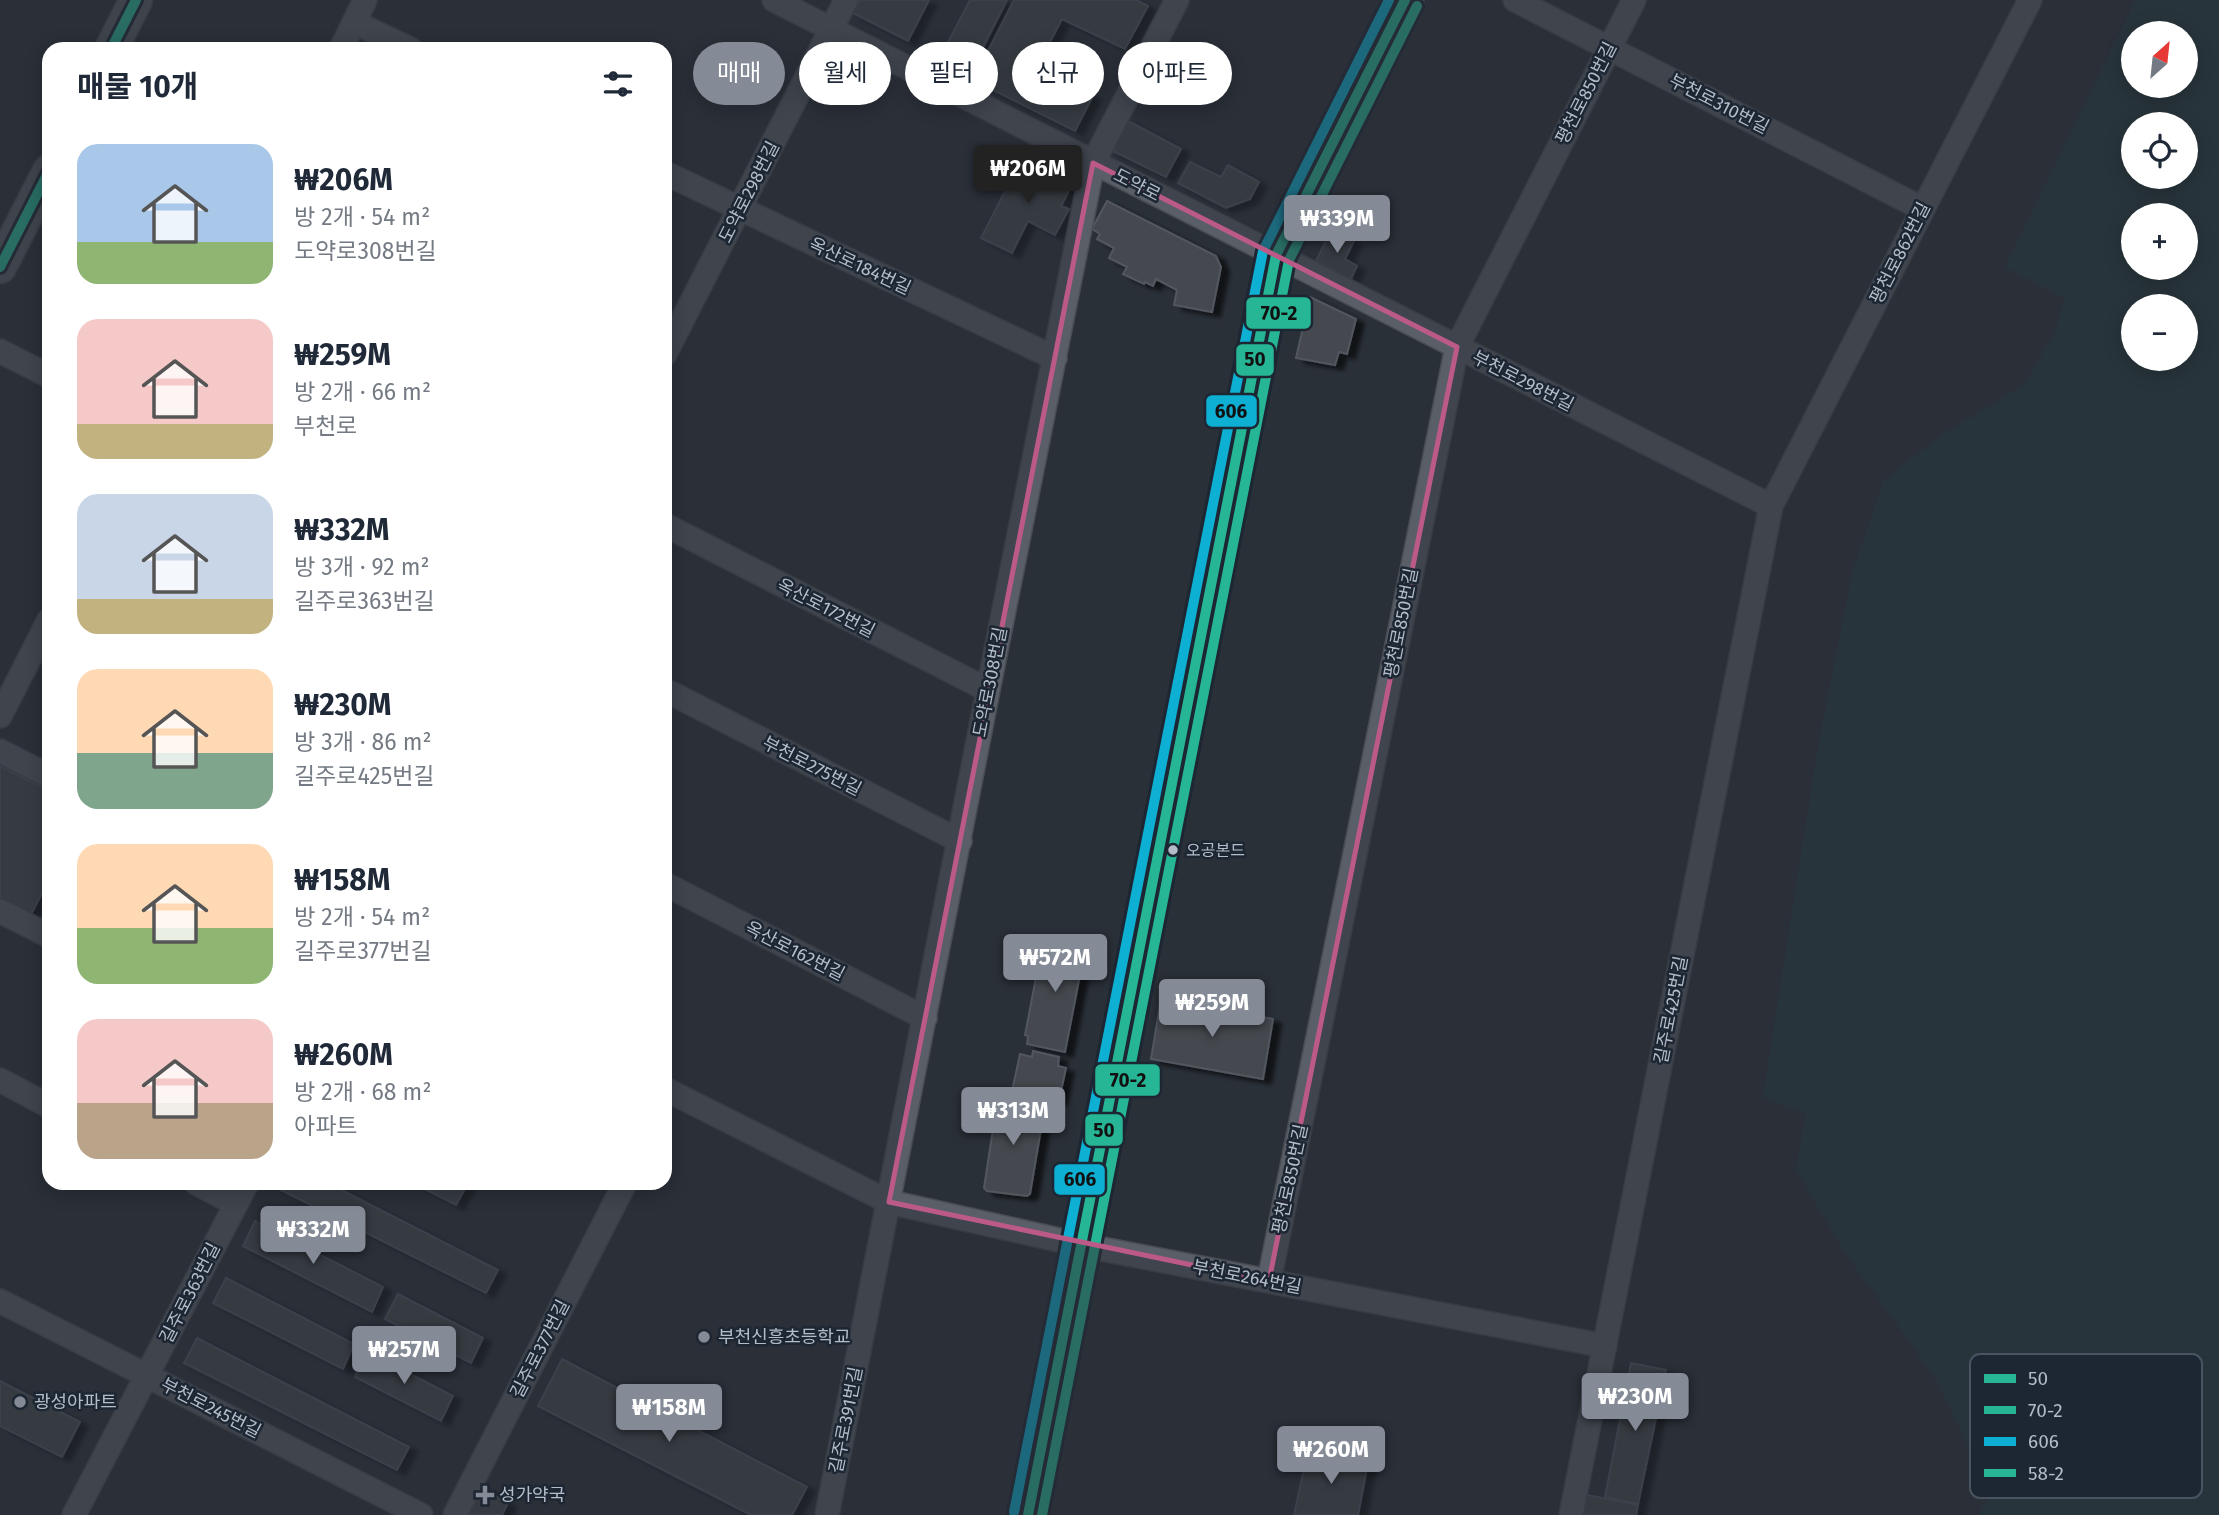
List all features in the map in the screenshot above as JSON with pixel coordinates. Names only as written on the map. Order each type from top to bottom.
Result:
[{"type":"main road","points":[[1028,1515],[1276,255],[1405,0]]},
{"type":"street","points":[[115,42],[136,0]]},
{"type":"street","points":[[344,42],[365,0]]},
{"type":"street","name":"도약로","points":[[775,0],[1276,255]]},
{"type":"street","name":"도약로298번길","points":[[672,341],[846,0]]},
{"type":"street","name":"도약로308번길","points":[[889,1202],[1093,163],[1177,0]]},
{"type":"street","name":"부천로310번길","points":[[1515,0],[1923,209]]},
{"type":"street","name":"평천로850번길","points":[[1269,1281],[1457,347],[1634,0]]},
{"type":"street","name":"평천로862번길","points":[[1771,506],[2030,0]]},
{"type":"street","points":[[354,22],[395,42]]},
{"type":"street","name":"옥산로184번길","points":[[672,176],[1055,358]]},
{"type":"street","points":[[0,267],[42,185]]},
{"type":"street","name":"부천로298번길","points":[[1276,255],[1771,506]]},
{"type":"street","points":[[0,351],[42,372]]},
{"type":"street","name":"길주로425번길","points":[[1571,1515],[1771,506]]},
{"type":"street","name":"옥산로172번길","points":[[672,529],[988,690]]},
{"type":"street","points":[[0,716],[42,634]]},
{"type":"street","name":"부천로275번길","points":[[672,694],[960,841]]},
{"type":"street","points":[[0,751],[42,772]]},
{"type":"street","name":"옥산로162번길","points":[[672,888],[925,1018]]},
{"type":"street","points":[[0,911],[42,932]]},
{"type":"street","points":[[0,1080],[42,1102]]},
{"type":"street","name":"부천로264번길","points":[[672,1097],[889,1202],[1082,1245],[1605,1346]]},
{"type":"street","points":[[209,1190],[236,1204]]},
{"type":"street","name":"길주로363번길","points":[[74,1515],[243,1190]]},
{"type":"street","name":"길주로377번길","points":[[455,1515],[621,1190]]},
{"type":"street","name":"길주로391번길","points":[[827,1515],[889,1202]]},
{"type":"street","name":"부천로245번길","points":[[0,1301],[421,1515]]},
{"type":"highlighted area","points":[[1093,163],[1457,347],[1269,1281],[889,1202]]},
{"type":"green space","points":[[2136,0],[2219,0],[2219,1515],[1979,1515],[1988,1498],[2202,1498],[2202,1354],[1970,1354],[1970,1450],[1937,1380],[1844,1251],[1796,1169],[1806,1114],[1763,1097],[1818,747],[1853,570],[1884,480],[1939,437],[2024,385],[2055,332],[2065,298],[2005,267],[2121,31],[2121,98],[2198,98],[2198,21],[2126,21]]},
{"type":"building","points":[[860,0],[929,0],[908,41],[853,13]]},
{"type":"building","points":[[970,0],[1007,0],[986,42],[948,42]]},
{"type":"building","points":[[1014,0],[1136,0],[1148,6],[1129,42],[1118,42],[1118,46],[1062,19],[1050,42],[1012,42],[1012,100],[998,92],[998,42],[992,42]]},
{"type":"building","points":[[1023,105],[1088,105],[1075,131]]},
{"type":"building","points":[[1128,121],[1181,149],[1166,177],[1113,151]]},
{"type":"building","points":[[1023,156],[1073,183],[1061,206],[1069,209],[1055,235],[1028,221],[1012,253],[981,238]]},
{"type":"building","points":[[1190,162],[1221,177],[1228,165],[1259,182],[1250,199],[1226,208],[1178,183]]},
{"type":"building","points":[[1107,201],[1216,256],[1221,267],[1212,312],[1174,305],[1177,290],[1156,279],[1153,286],[1123,274],[1127,267],[1109,258],[1114,248],[1097,239],[1100,234],[1092,229]]},
{"type":"building","points":[[1331,230],[1354,241],[1345,259],[1357,266],[1351,279],[1316,261]]},
{"type":"building","points":[[1310,297],[1356,319],[1347,354],[1339,352],[1335,365],[1296,358]]},
{"type":"building","points":[[0,766],[42,787],[42,893],[29,918],[0,902]]},
{"type":"building","points":[[1047,937],[1086,944],[1065,1052],[1027,1044],[1028,1036],[1025,1035],[1043,941],[1046,941]]},
{"type":"building","points":[[1161,999],[1273,1019],[1263,1079],[1151,1059]]},
{"type":"building","points":[[1033,1051],[1059,1057],[1058,1066],[1066,1068],[1059,1100],[1012,1091],[1020,1054],[1032,1057]]},
{"type":"building","points":[[998,1096],[1038,1102],[1036,1119],[1042,1123],[1030,1194],[1027,1196],[987,1191],[984,1188]]},
{"type":"building","points":[[281,1190],[342,1190],[498,1270],[486,1293]]},
{"type":"building","points":[[427,1190],[464,1190],[456,1205]]},
{"type":"building","points":[[255,1221],[383,1287],[372,1312],[243,1246]]},
{"type":"building","points":[[226,1278],[354,1344],[343,1369],[213,1303]]},
{"type":"building","points":[[398,1294],[483,1338],[471,1363],[385,1319]]},
{"type":"building","points":[[197,1338],[409,1447],[397,1470],[184,1363]]},
{"type":"building","points":[[368,1352],[453,1396],[441,1421],[355,1377]]},
{"type":"building","points":[[562,1359],[807,1487],[792,1515],[751,1515],[538,1406]]},
{"type":"building","points":[[1631,1363],[1666,1370],[1638,1504],[1605,1497]]},
{"type":"building","name":"광성아파트","points":[[0,1381],[80,1422],[62,1457],[0,1426]]},
{"type":"building","points":[[1308,1450],[1368,1463],[1358,1515],[1294,1515]]},
{"type":"building","name":"성가약국","points":[[480,1487],[508,1503],[502,1515],[464,1515]]},
{"type":"building","points":[[1582,1494],[1638,1505],[1636,1515],[1578,1515]]},
{"type":"transit line","name":"58-2","points":[[115,42],[136,0]]},
{"type":"transit line","name":"606","points":[[1014,1512],[1263,251],[1389,0]]},
{"type":"transit line","name":"50","points":[[1028,1515],[1276,255],[1405,0]]},
{"type":"transit line","name":"70-2","points":[[1042,1515],[1289,260],[1417,6]]},
{"type":"transit line","name":"58-2","points":[[0,267],[42,185]]},
{"type":"place","name":"오공본드","points":[[1173,850]]},
{"type":"place","name":"부천신흥초등학교","points":[[704,1337]]},
{"type":"place","name":"광성아파트","points":[[20,1402]]},
{"type":"place","name":"성가약국","points":[[485,1495]]}]
